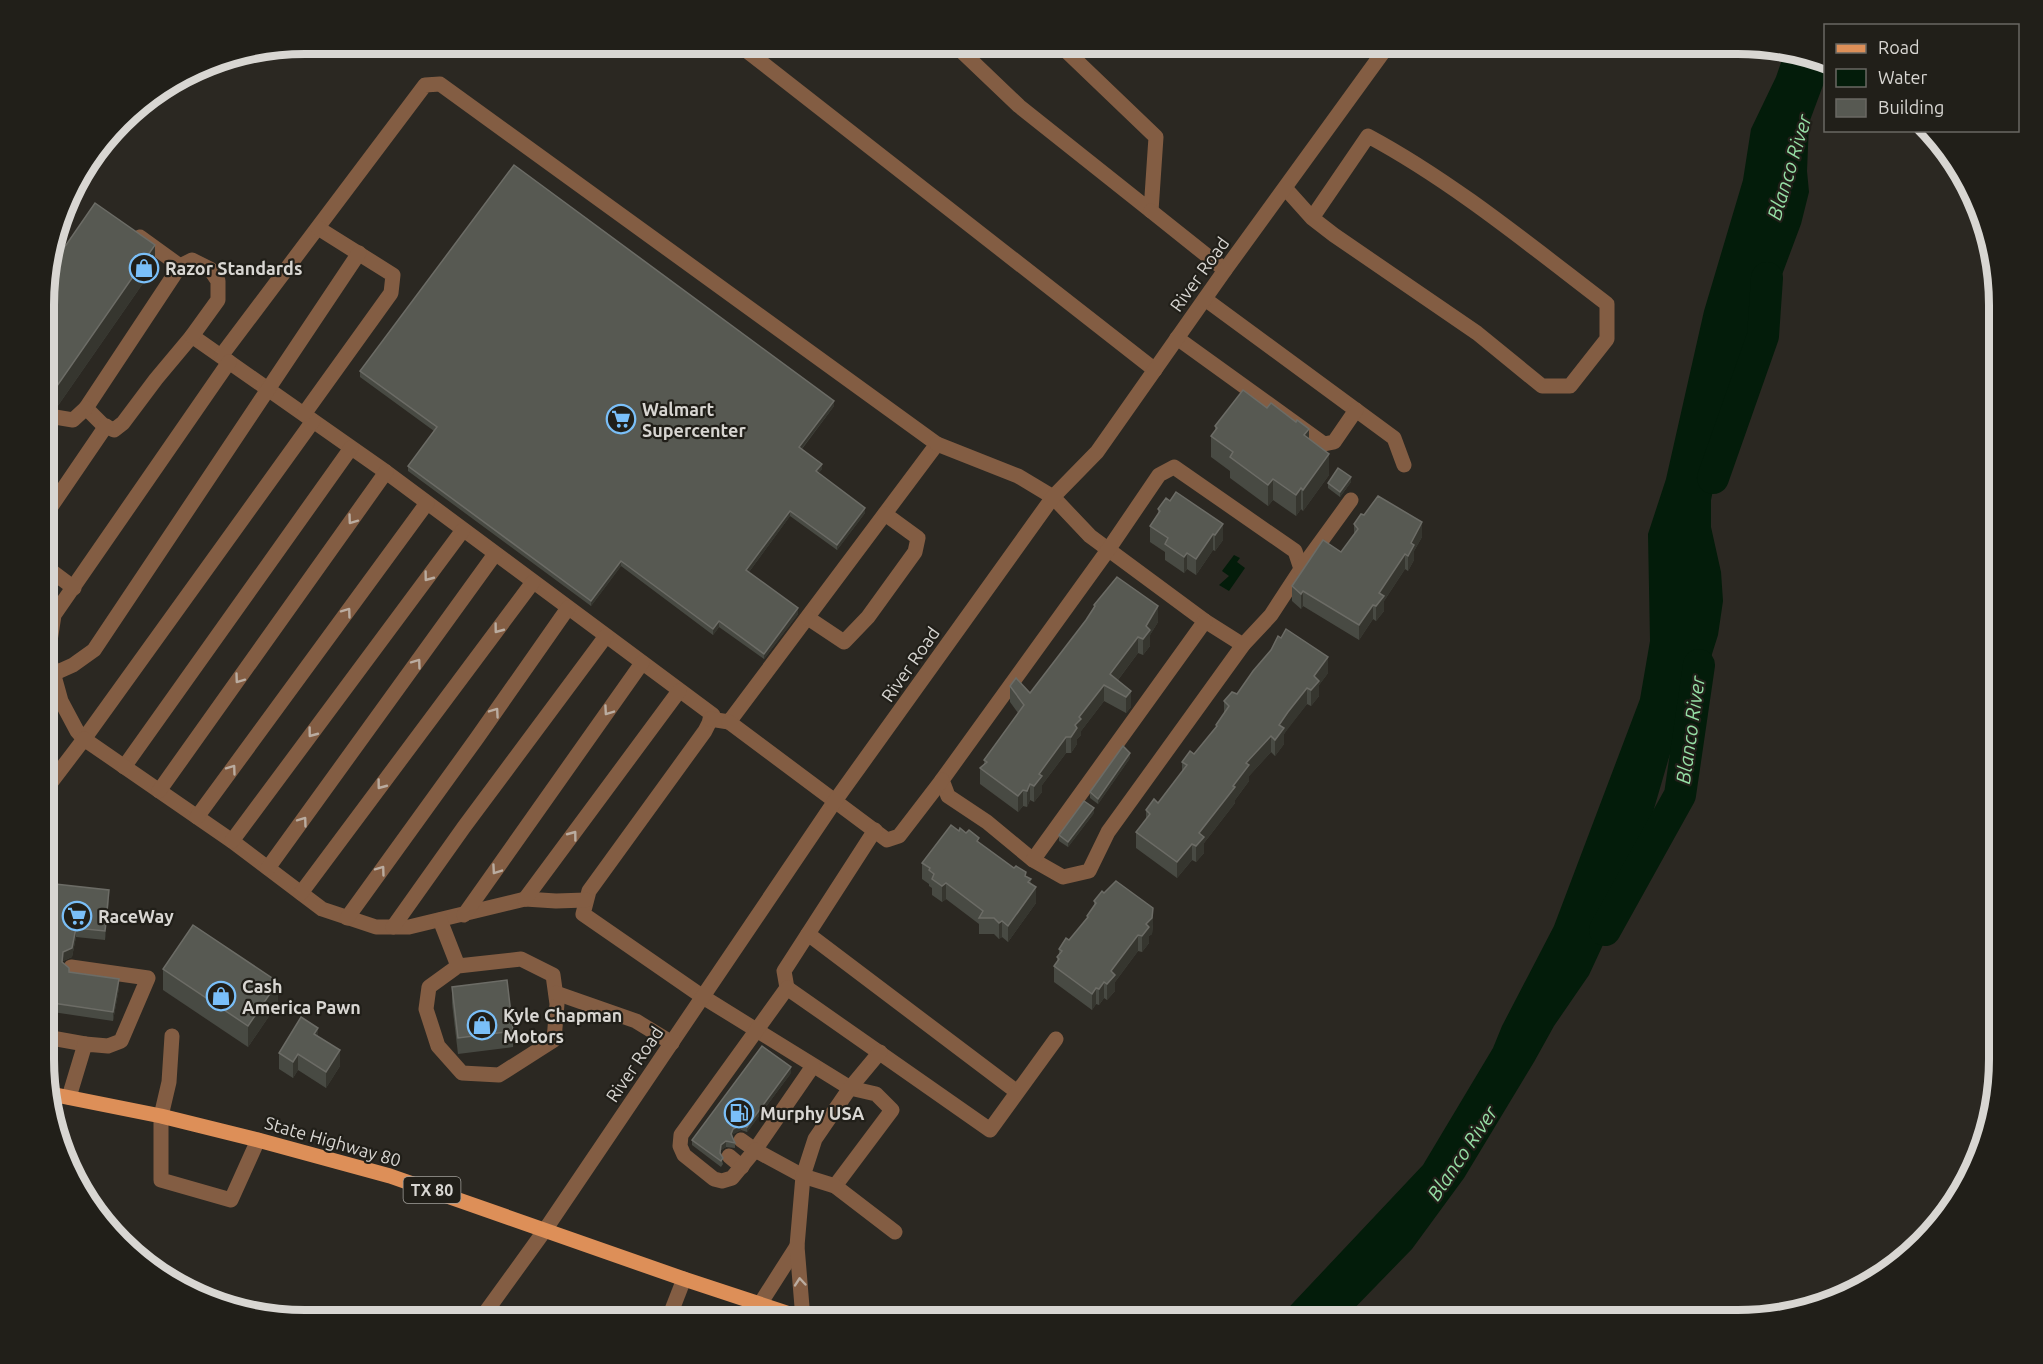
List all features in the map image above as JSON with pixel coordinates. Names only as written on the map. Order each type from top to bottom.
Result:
[{"type":"main road","name":"State Highway 80","points":[[57,1095],[161,1116],[390,1176],[778,1310]]},
{"type":"street","points":[[751,54],[1155,370]]},
{"type":"street","points":[[964,54],[1019,106],[1225,270]]},
{"type":"street","points":[[1070,54],[1156,136],[1151,211]]},
{"type":"street","name":"River Road","points":[[487,1310],[545,1230],[835,801],[1053,497],[1097,452],[1225,270],[1382,54]]},
{"type":"street","points":[[54,615],[225,359],[318,228],[425,85],[440,84],[937,444],[1018,476],[1053,497],[1090,536],[1205,621],[1243,645]]},
{"type":"street","points":[[1286,189],[1312,218],[1477,333],[1542,386],[1569,386],[1607,339],[1607,304],[1521,238],[1405,156],[1368,136],[1312,218]]},
{"type":"street","points":[[127,228],[180,266]]},
{"type":"street","points":[[54,776],[84,739],[308,418],[391,293],[393,275],[318,228]]},
{"type":"street","points":[[54,674],[73,665],[94,650],[359,253]]},
{"type":"street","points":[[54,416],[73,420],[86,408],[180,266],[192,260],[210,268],[218,281],[218,300],[123,423],[114,430],[86,408]]},
{"type":"street","points":[[1205,299],[1394,438],[1404,465]]},
{"type":"street","points":[[192,336],[386,472],[712,715],[705,731],[589,891],[583,914],[703,997],[850,1088],[876,1094],[892,1110],[835,1186]]},
{"type":"street","points":[[1177,338],[1324,444],[1334,442],[1356,410]]},
{"type":"street","points":[[54,502],[106,426]]},
{"type":"street","points":[[729,722],[937,444]]},
{"type":"street","points":[[124,767],[351,447]]},
{"type":"street","points":[[710,719],[729,722],[887,840],[899,836],[942,780],[1160,476],[1174,467],[1192,478],[1234,510],[1295,551],[1301,569]]},
{"type":"street","points":[[159,790],[386,472]]},
{"type":"street","points":[[942,780],[948,796],[987,822],[1034,861],[1063,877],[1089,871],[1108,832],[1243,645],[1270,615],[1350,500]]},
{"type":"street","points":[[197,817],[427,503]]},
{"type":"street","points":[[808,618],[844,642],[868,617],[915,552],[918,537],[885,514]]},
{"type":"street","points":[[232,841],[463,530]]},
{"type":"street","points":[[268,868],[495,554]]},
{"type":"street","points":[[54,573],[74,588]]},
{"type":"street","points":[[301,893],[533,582]]},
{"type":"street","points":[[347,918],[568,608]]},
{"type":"street","points":[[1034,861],[1205,621]]},
{"type":"street","points":[[393,927],[606,636]]},
{"type":"street","points":[[464,915],[642,663]]},
{"type":"street","points":[[54,678],[60,701],[84,739],[232,841],[322,909],[376,927],[409,927],[525,899],[586,900]]},
{"type":"street","points":[[525,899],[680,691]]},
{"type":"street","points":[[813,1066],[786,1092],[779,1117],[732,1178],[722,1181],[714,1179],[684,1155],[680,1146],[681,1136],[694,1131],[746,1061],[759,1030],[787,988],[784,971],[875,830]]},
{"type":"street","points":[[440,920],[458,966]]},
{"type":"street","points":[[808,934],[1017,1092]]},
{"type":"street","points":[[521,959],[553,975],[557,1004],[554,1040],[499,1075],[462,1073],[438,1046],[426,1009],[429,987],[458,966],[521,959]]},
{"type":"street","points":[[54,1038],[108,1046],[121,1041],[148,978],[71,967]]},
{"type":"street","points":[[787,988],[990,1130],[1056,1039]]},
{"type":"street","points":[[556,993],[636,1021],[672,1043]]},
{"type":"street","points":[[172,1036],[169,1082],[161,1116],[161,1180],[231,1200],[258,1140]]},
{"type":"street","points":[[69,1097],[85,1044]]},
{"type":"street","points":[[804,1310],[797,1246],[803,1176],[815,1139],[850,1088],[880,1052]]},
{"type":"street","points":[[765,1107],[779,1117]]},
{"type":"street","points":[[741,1140],[803,1176],[835,1186],[895,1232]]},
{"type":"street","points":[[729,1156],[742,1167]]},
{"type":"street","points":[[760,1304],[797,1246]]},
{"type":"street","points":[[672,1310],[684,1279]]},
{"type":"water","points":[[1783,58],[1824,69],[1824,83],[1809,123],[1807,171],[1809,192],[1801,224],[1755,347],[1716,476],[1711,500],[1711,527],[1721,572],[1723,601],[1718,635],[1701,689],[1670,754],[1651,819],[1621,906],[1589,975],[1554,1026],[1464,1178],[1412,1249],[1353,1310],[1286,1310],[1423,1165],[1493,1048],[1554,926],[1640,699],[1650,641],[1648,534],[1666,479],[1704,311],[1743,180],[1751,129]]},
{"type":"water","points":[[1234,555],[1240,558],[1237,562],[1245,568],[1229,591],[1219,585],[1229,576],[1222,571]]},
{"type":"building","name":"Walmart Supercenter","points":[[514,165],[834,401],[799,447],[822,464],[816,471],[865,508],[837,545],[790,511],[746,570],[798,608],[764,654],[719,621],[713,629],[621,561],[591,601],[408,466],[437,427],[360,371]]},
{"type":"building","points":[[95,203],[155,245],[57,386],[54,384],[54,305],[59,255]]},
{"type":"building","points":[[1243,390],[1267,408],[1271,403],[1296,422],[1297,420],[1309,429],[1304,435],[1329,454],[1303,490],[1301,488],[1296,495],[1273,479],[1268,485],[1230,457],[1233,452],[1211,436],[1217,428],[1215,426]]},
{"type":"building","points":[[1338,468],[1351,477],[1340,492],[1328,483]]},
{"type":"building","points":[[1176,492],[1223,524],[1215,535],[1213,534],[1196,559],[1187,553],[1184,557],[1165,544],[1168,538],[1150,526],[1166,498],[1170,501]]},
{"type":"building","points":[[1378,496],[1422,522],[1411,543],[1414,545],[1408,556],[1405,554],[1379,593],[1384,596],[1376,606],[1373,605],[1359,625],[1303,591],[1301,594],[1292,586],[1323,540],[1341,552],[1358,529],[1354,524]]},
{"type":"building","points":[[1117,577],[1158,606],[1146,626],[1150,630],[1143,639],[1138,637],[1110,674],[1131,691],[1126,697],[1104,685],[1079,717],[1081,719],[1075,725],[1077,728],[1071,737],[1066,737],[1039,774],[1042,776],[1034,786],[1030,784],[1027,791],[1023,790],[1018,796],[980,768],[987,762],[984,760],[1024,705],[1010,686],[1016,678],[1030,693]]},
{"type":"building","points":[[1286,629],[1328,657],[1314,676],[1319,681],[1311,690],[1307,688],[1288,712],[1279,725],[1284,728],[1275,740],[1271,736],[1246,763],[1249,765],[1233,786],[1235,787],[1199,833],[1204,837],[1196,846],[1192,844],[1177,862],[1136,832],[1150,814],[1146,810],[1154,799],[1158,803],[1187,765],[1182,762],[1190,751],[1194,754],[1217,726],[1229,706],[1224,701],[1232,692],[1237,694],[1271,650],[1278,636],[1281,638]]},
{"type":"building","points":[[1123,746],[1130,753],[1098,799],[1090,792]]},
{"type":"building","points":[[1084,801],[1094,808],[1068,842],[1059,835]]},
{"type":"building","points":[[951,825],[966,833],[969,830],[979,838],[977,841],[1014,868],[1016,866],[1026,872],[1025,876],[1031,879],[1028,882],[1036,887],[1008,926],[1002,921],[999,923],[994,918],[979,918],[983,911],[946,883],[942,886],[932,879],[934,874],[922,863]]},
{"type":"building","points":[[1116,881],[1153,908],[1152,918],[1146,924],[1149,927],[1142,936],[1138,935],[1111,971],[1115,975],[1107,984],[1104,982],[1099,989],[1096,988],[1092,994],[1054,966],[1062,951],[1059,949],[1066,938],[1069,940],[1088,917],[1096,903],[1094,901],[1102,891],[1104,893]]},
{"type":"building","points":[[54,884],[109,890],[105,931],[76,928],[72,948],[63,952],[62,962],[69,968],[69,972],[119,979],[113,1012],[54,1003],[56,949],[54,948]]},
{"type":"building","points":[[193,925],[278,982],[248,1026],[163,969]]},
{"type":"building","name":"Kyle Chapman Motors","points":[[507,980],[513,1031],[458,1038],[452,987]]},
{"type":"building","points":[[301,1017],[318,1028],[314,1034],[340,1050],[326,1072],[298,1054],[293,1062],[279,1053]]},
{"type":"building","name":"Murphy USA","points":[[762,1046],[791,1067],[747,1127],[741,1125],[733,1129],[731,1134],[735,1143],[726,1141],[721,1145],[720,1153],[723,1158],[721,1161],[692,1140]]},
{"type":"waterway","name":"Blanco River","points":[[1713,478],[1763,336],[1767,278]]},
{"type":"waterway","name":"Blanco River","points":[[1605,930],[1680,795],[1699,665]]},
{"type":"place","name":"Razor Standards","points":[[144,268]]},
{"type":"place","name":"Walmart Supercenter","points":[[621,419]]},
{"type":"place","name":"RaceWay","points":[[77,916]]},
{"type":"place","name":"Cash America Pawn","points":[[221,996]]},
{"type":"place","name":"Kyle Chapman Motors","points":[[482,1025]]},
{"type":"place","name":"Murphy USA","points":[[739,1113]]}]
